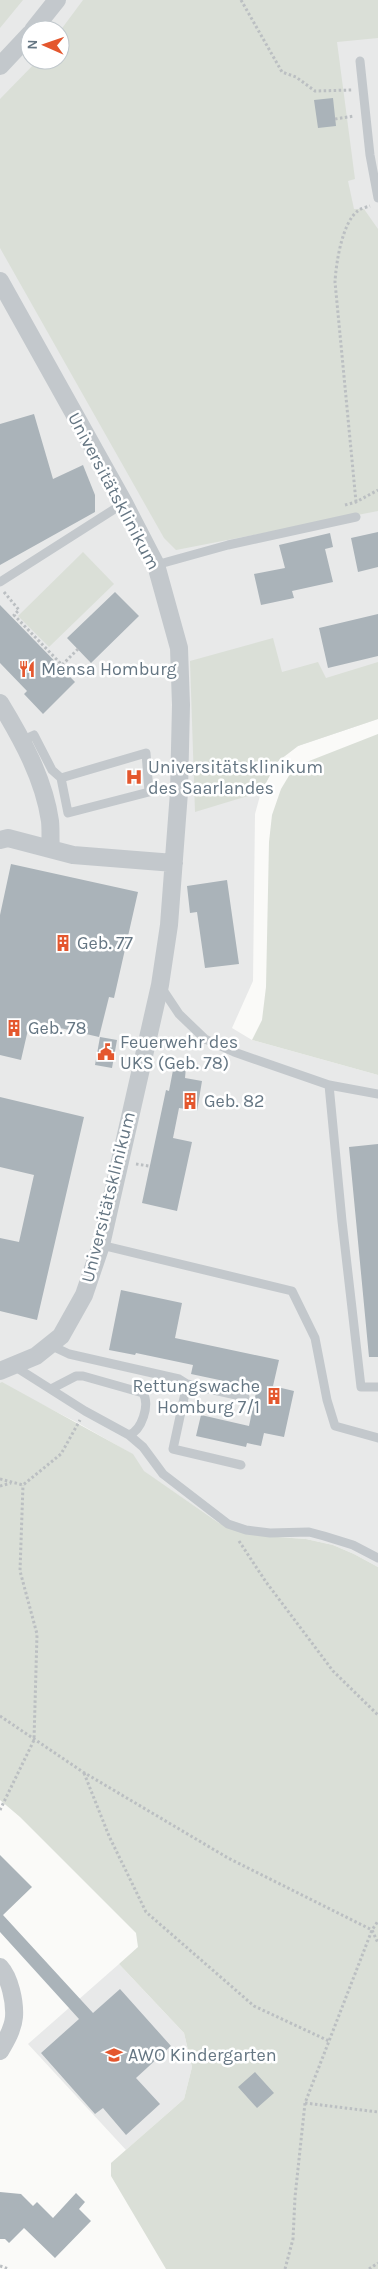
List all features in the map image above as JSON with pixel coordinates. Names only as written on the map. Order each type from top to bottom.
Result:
[{"type":"street","points":[[41,20],[57,0]]},
{"type":"street","points":[[0,66],[20,45]]},
{"type":"street","name":"Universitätsklinikum","points":[[0,281],[124,502],[156,565],[179,648],[179,792],[169,925],[160,985],[100,1245],[84,1295],[62,1336],[52,1346],[13,1370]]},
{"type":"street","points":[[0,703],[23,740],[39,781],[50,821],[51,849]]},
{"type":"street","points":[[0,840],[8,838],[73,855],[174,864]]},
{"type":"street","points":[[0,1967],[11,1992],[14,2018],[7,2039],[0,2051]]},
{"type":"lane","points":[[360,61],[370,155],[378,198]]},
{"type":"lane","points":[[0,582],[124,502]]},
{"type":"lane","points":[[156,565],[228,545],[356,516]]},
{"type":"lane","points":[[23,740],[34,735],[52,770],[61,778],[68,813],[149,792],[146,753],[61,778]]},
{"type":"lane","points":[[160,985],[179,1014],[205,1039],[234,1052],[329,1085],[378,1094]]},
{"type":"lane","points":[[329,1085],[361,1387],[378,1387]]},
{"type":"lane","points":[[100,1245],[292,1291],[315,1338],[327,1400],[335,1426],[378,1438]]},
{"type":"lane","points":[[52,1346],[69,1354],[179,1379],[187,1384],[245,1397]]},
{"type":"lane","points":[[13,1370],[129,1435],[144,1448],[163,1474],[228,1524],[246,1530],[270,1533],[309,1532],[346,1542],[378,1558]]},
{"type":"lane","points":[[51,1390],[76,1376],[83,1376],[143,1393],[146,1404],[140,1427],[136,1432],[129,1435]]},
{"type":"lane","points":[[187,1384],[173,1449],[241,1465]]},
{"type":"path","points":[[241,0],[282,72],[296,77],[315,91],[363,90]]},
{"type":"path","points":[[335,119],[366,115]]},
{"type":"path","points":[[356,502],[337,310],[336,267],[343,236],[354,216],[358,211],[378,203]]},
{"type":"path","points":[[0,588],[19,610],[14,615],[62,665],[78,649]]},
{"type":"path","points":[[0,1809],[34,1740],[37,1634],[20,1571],[23,1485],[61,1454],[85,1411]]},
{"type":"path","points":[[0,1479],[23,1485]]},
{"type":"path","points":[[0,1486],[12,1483]]},
{"type":"path","points":[[228,1524],[266,1582],[333,1671],[378,1715]]},
{"type":"path","points":[[0,1716],[84,1772],[228,1858],[372,1930],[378,1943]]},
{"type":"path","points":[[84,1772],[109,1836],[146,1912],[254,2006],[329,2041]]},
{"type":"path","points":[[285,2269],[293,2239],[296,2182],[305,2103],[372,1930],[378,1921]]},
{"type":"path","points":[[305,2103],[378,2112]]},
{"type":"path","points":[[370,2269],[378,2264]]},
{"type":"path","points":[[0,2266],[9,2269]]},
{"type":"shaded area","name":"Universitätsklinikum des Saarlandes","points":[[0,0],[378,0],[378,719],[298,746],[277,762],[261,792],[255,814],[253,981],[232,1028],[252,1040],[378,1075],[378,1567],[333,1545],[306,1539],[264,1536],[219,1523],[143,1471],[132,1454],[78,1423],[0,1383]]},
{"type":"shaded area","points":[[0,0],[23,0],[0,28]]},
{"type":"shaded area","points":[[83,0],[378,0],[378,38],[337,42],[355,179],[348,181],[354,209],[364,209],[378,229],[378,511],[176,550],[164,538],[0,248],[0,99],[28,70],[70,70],[70,20],[68,20]]},
{"type":"shaded area","points":[[83,552],[114,584],[49,647],[18,616]]},
{"type":"shaded area","points":[[273,638],[282,672],[318,662],[326,678],[378,662],[378,719],[298,746],[277,762],[261,792],[195,812],[190,661]]},
{"type":"shaded area","points":[[378,734],[378,1075],[252,1040],[262,1020],[266,987],[269,842],[272,815],[281,789],[290,774],[304,763]]},
{"type":"shaded area","points":[[2,1382],[133,1454],[144,1471],[219,1523],[264,1536],[306,1539],[333,1545],[378,1567],[378,2269],[166,2269],[111,2176],[111,2163],[184,2099],[192,2067],[184,2033],[119,1964],[138,1947],[136,1933],[20,1817],[0,1800],[0,1383]]},
{"type":"shaded area","name":"AWO Kindergarten","points":[[119,1964],[184,2033],[192,2067],[184,2099],[126,2150],[28,2044]]},
{"type":"building","points":[[333,98],[336,126],[318,128],[314,100]]},
{"type":"building","points":[[34,414],[53,479],[83,465],[95,495],[95,512],[0,565],[0,424]]},
{"type":"building","points":[[378,532],[378,567],[358,572],[351,538]]},
{"type":"building","points":[[330,533],[333,547],[325,549],[333,582],[292,591],[294,598],[261,605],[254,574],[285,568],[279,545]]},
{"type":"building","points":[[115,592],[139,616],[91,663],[67,638]]},
{"type":"building","points":[[0,605],[75,682],[43,714],[24,694],[27,691],[0,663]]},
{"type":"building","points":[[378,614],[378,656],[328,668],[319,628]]},
{"type":"building","name":"Geb. 77","points":[[11,864],[138,892],[114,998],[109,997],[99,1037],[30,1021],[21,1060],[0,1055],[0,915]]},
{"type":"building","points":[[227,880],[239,964],[205,968],[197,912],[190,913],[187,886]]},
{"type":"building","name":"Feuerwehr des UKS (Geb. 78)","points":[[100,1037],[117,1040],[112,1068],[95,1065]]},
{"type":"building","points":[[174,1065],[186,1067],[185,1078],[202,1081],[197,1111],[179,1108],[173,1138],[192,1142],[177,1211],[142,1203],[166,1090],[169,1091]]},
{"type":"building","points":[[0,1097],[84,1117],[37,1320],[0,1311],[0,1238],[19,1242],[34,1175],[0,1167]]},
{"type":"building","points":[[378,1144],[378,1357],[369,1357],[349,1147]]},
{"type":"building","points":[[121,1290],[182,1303],[175,1338],[279,1360],[273,1386],[294,1391],[284,1437],[264,1433],[261,1446],[247,1443],[246,1447],[196,1436],[201,1415],[249,1426],[257,1388],[191,1374],[193,1365],[136,1353],[135,1355],[109,1350]]},
{"type":"building","points":[[0,1855],[32,1887],[3,1915],[93,2013],[120,1989],[171,2046],[136,2078],[160,2104],[126,2135],[103,2108],[95,2114],[41,2053],[79,2019],[0,1932]]},
{"type":"building","points":[[255,2072],[274,2093],[257,2108],[238,2087]]},
{"type":"building","points":[[0,2192],[21,2194],[33,2206],[37,2202],[53,2218],[76,2193],[85,2202],[79,2209],[91,2221],[55,2258],[24,2228],[9,2243],[5,2239],[0,2239]]},
{"type":"place","name":"Mensa Homburg","points":[[27,669]]},
{"type":"place","name":"Universitätsklinikum des Saarlandes","points":[[134,777]]},
{"type":"place","name":"Geb. 77","points":[[63,943]]},
{"type":"place","name":"Geb. 78","points":[[14,1028]]},
{"type":"place","name":"Feuerwehr des UKS (Geb. 78)","points":[[106,1052]]},
{"type":"place","name":"Geb. 82","points":[[190,1101]]},
{"type":"place","name":"Rettungswache Homburg 7/1","points":[[274,1396]]},
{"type":"place","name":"AWO Kindergarten","points":[[114,2055]]}]
